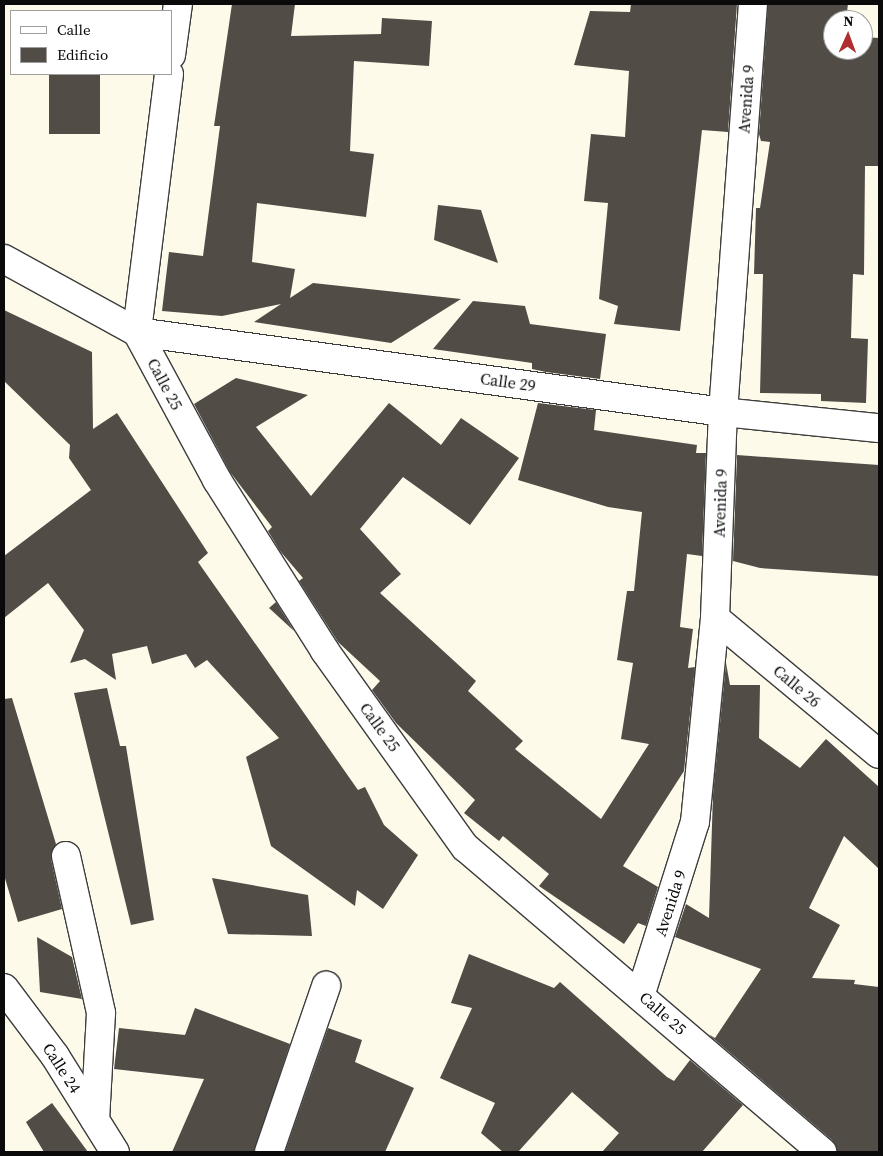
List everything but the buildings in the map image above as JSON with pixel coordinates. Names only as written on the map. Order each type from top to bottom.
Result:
[{"type":"street","points":[[172,48],[178,4]]},
{"type":"street","name":"Avenida 9","points":[[641,994],[695,822],[715,618],[724,412],[753,4]]},
{"type":"street","points":[[4,259],[137,332],[169,75]]},
{"type":"street","name":"Calle 29","points":[[137,332],[724,412],[879,428]]},
{"type":"street","name":"Calle 25","points":[[137,332],[217,480],[315,635],[465,847],[641,994],[822,1152]]},
{"type":"street","name":"Calle 26","points":[[715,618],[879,754]]},
{"type":"street","points":[[66,856],[101,1013],[95,1120]]},
{"type":"street","points":[[269,1152],[326,986]]},
{"type":"street","name":"Calle 24","points":[[4,988],[55,1056],[115,1152]]}]
